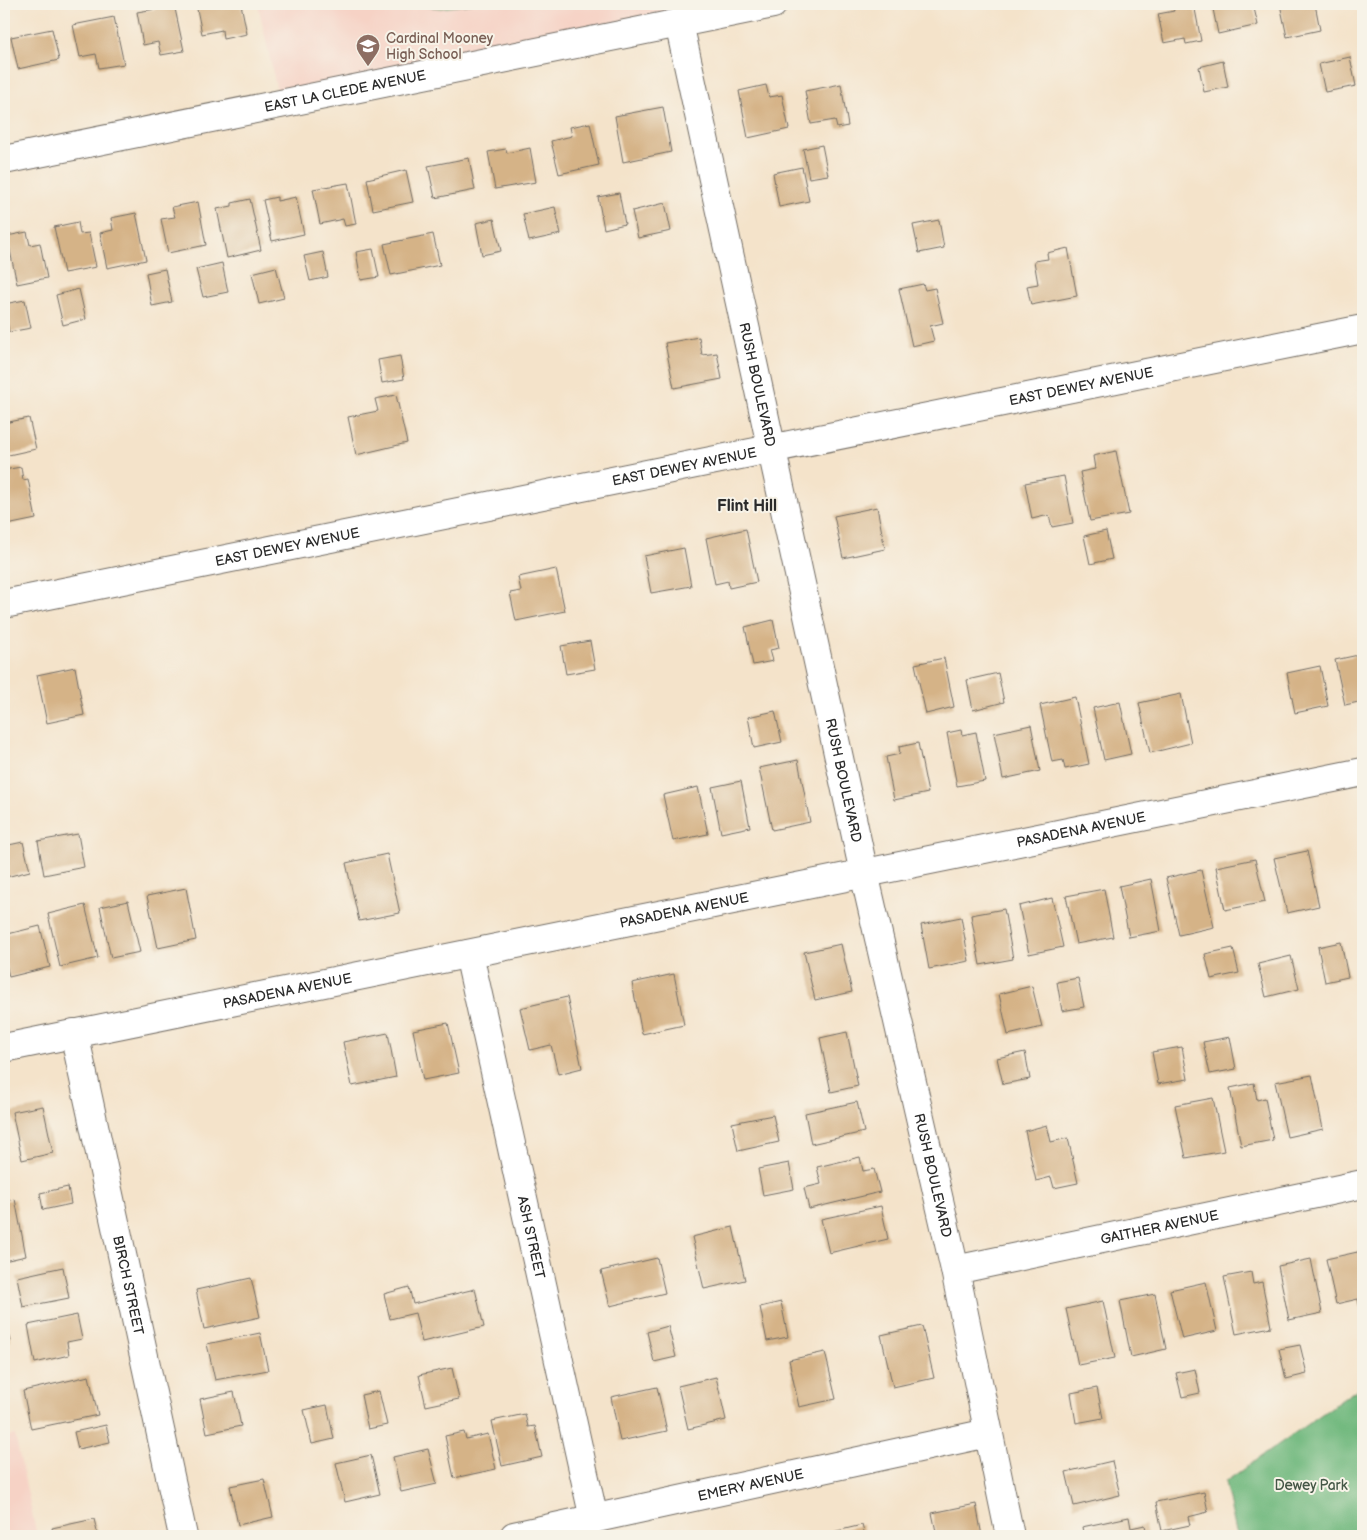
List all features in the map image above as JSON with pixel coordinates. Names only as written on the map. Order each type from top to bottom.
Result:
[{"type":"street","name":"EAST LA CLEDE AVENUE","points":[[4,160],[773,4]]},
{"type":"street","name":"RUSH BOULEVARD","points":[[679,24],[864,873],[955,1270],[1010,1536]]},
{"type":"street","name":"EAST DEWEY AVENUE","points":[[4,604],[772,447],[1363,329]]},
{"type":"street","name":"PASADENA AVENUE","points":[[4,1048],[1363,772]]},
{"type":"street","name":"ASH STREET","points":[[469,954],[594,1519]]},
{"type":"street","name":"BIRCH STREET","points":[[74,1033],[183,1536]]},
{"type":"street","name":"GAITHER AVENUE","points":[[955,1270],[1363,1184]]},
{"type":"street","name":"EMERY AVENUE","points":[[514,1536],[988,1433]]},
{"type":"shaded area","name":"Cardinal Mooney High School","points":[[258,4],[773,4],[280,105]]},
{"type":"shaded area","points":[[15,1435],[37,1536],[4,1536],[4,1437]]},
{"type":"green space","points":[[399,4],[472,4],[441,8]]},
{"type":"green space","name":"Dewey Park","points":[[1363,1385],[1363,1536],[1237,1536],[1225,1482]]},
{"type":"building","points":[[154,4],[174,4],[184,51],[161,55],[158,42],[143,45],[137,12],[155,9]]},
{"type":"building","points":[[196,4],[241,4],[247,34],[223,39],[222,30],[202,34]]},
{"type":"building","points":[[1172,4],[1194,4],[1201,41],[1186,44],[1185,39],[1164,43],[1158,14],[1174,11]]},
{"type":"building","points":[[1212,4],[1253,4],[1258,25],[1218,34]]},
{"type":"building","points":[[1280,4],[1315,4],[1320,30],[1287,37]]},
{"type":"building","points":[[114,17],[124,64],[99,68],[96,54],[80,57],[73,25]]},
{"type":"building","points":[[52,29],[59,60],[18,69],[11,37]]},
{"type":"building","points":[[1350,57],[1356,86],[1325,92],[1319,64]]},
{"type":"building","points":[[1223,61],[1228,87],[1204,92],[1199,67]]},
{"type":"building","points":[[841,84],[848,126],[837,128],[835,120],[811,124],[805,91]]},
{"type":"building","points":[[766,85],[769,97],[782,95],[789,129],[748,138],[739,91]]},
{"type":"building","points":[[663,107],[671,152],[623,162],[615,116]]},
{"type":"building","points":[[590,123],[599,165],[559,174],[551,141],[572,136],[570,127]]},
{"type":"building","points":[[822,145],[828,175],[809,178],[803,149]]},
{"type":"building","points":[[530,148],[536,182],[495,189],[488,152],[506,149],[507,153]]},
{"type":"building","points":[[469,158],[475,190],[435,198],[428,166]]},
{"type":"building","points":[[802,167],[809,201],[779,207],[773,173]]},
{"type":"building","points":[[406,170],[413,202],[373,210],[367,179]]},
{"type":"building","points":[[348,183],[356,224],[345,226],[343,219],[320,224],[313,189]]},
{"type":"building","points":[[619,193],[625,224],[604,229],[598,197]]},
{"type":"building","points":[[277,197],[277,201],[296,197],[304,234],[272,241],[263,200]]},
{"type":"building","points":[[250,199],[261,250],[227,258],[217,209]]},
{"type":"building","points":[[198,202],[206,245],[168,253],[161,219],[175,217],[172,207]]},
{"type":"building","points":[[665,203],[671,231],[638,238],[632,211]]},
{"type":"building","points":[[555,207],[561,234],[529,241],[523,214]]},
{"type":"building","points":[[136,213],[146,260],[107,268],[100,233],[113,230],[111,218]]},
{"type":"building","points":[[494,219],[501,251],[482,255],[476,223]]},
{"type":"building","points":[[939,220],[944,248],[919,253],[913,225]]},
{"type":"building","points":[[78,222],[80,234],[89,233],[96,267],[64,273],[54,227]]},
{"type":"building","points":[[27,232],[30,245],[40,243],[47,278],[17,284],[7,236]]},
{"type":"building","points":[[433,234],[440,265],[391,275],[384,244]]},
{"type":"building","points":[[1068,248],[1077,296],[1031,305],[1027,286],[1038,284],[1034,261],[1048,259],[1047,253]]},
{"type":"building","points":[[373,249],[379,277],[361,280],[356,252]]},
{"type":"building","points":[[323,252],[328,277],[310,281],[304,256]]},
{"type":"building","points":[[222,263],[228,292],[203,297],[196,269]]},
{"type":"building","points":[[276,267],[284,298],[259,304],[252,273]]},
{"type":"building","points":[[165,269],[172,302],[152,306],[146,273]]},
{"type":"building","points":[[923,284],[925,290],[935,288],[943,323],[930,326],[934,341],[912,346],[899,289]]},
{"type":"building","points":[[79,289],[86,319],[63,325],[56,295]]},
{"type":"building","points":[[25,300],[31,328],[9,332],[4,304]]},
{"type":"building","points":[[699,337],[702,355],[717,353],[722,379],[674,388],[665,343]]},
{"type":"building","points":[[400,356],[404,379],[382,383],[378,360]]},
{"type":"building","points":[[396,395],[407,443],[356,455],[348,417],[378,411],[375,399]]},
{"type":"building","points":[[29,418],[36,449],[4,456],[4,423]]},
{"type":"building","points":[[1116,451],[1129,514],[1090,521],[1080,472],[1095,469],[1093,456]]},
{"type":"building","points":[[21,467],[23,480],[28,479],[36,519],[7,525],[4,509],[4,470]]},
{"type":"building","points":[[1064,476],[1073,523],[1052,527],[1049,515],[1032,519],[1025,483]]},
{"type":"building","points":[[877,507],[885,549],[843,558],[834,516]]},
{"type":"building","points":[[746,529],[757,582],[729,588],[728,581],[715,584],[706,538]]},
{"type":"building","points":[[1106,531],[1112,559],[1090,564],[1084,536]]},
{"type":"building","points":[[684,548],[691,586],[651,593],[644,556]]},
{"type":"building","points":[[556,569],[565,611],[516,621],[510,593],[521,591],[518,577]]},
{"type":"building","points":[[773,620],[779,648],[770,650],[773,661],[753,665],[745,627]]},
{"type":"building","points":[[590,641],[595,669],[566,674],[561,646]]},
{"type":"building","points":[[1363,654],[1363,701],[1345,705],[1335,660]]},
{"type":"building","points":[[944,658],[954,707],[926,714],[915,664]]},
{"type":"building","points":[[1320,666],[1328,706],[1295,713],[1287,673]]},
{"type":"building","points":[[75,667],[84,715],[47,723],[37,675]]},
{"type":"building","points":[[998,673],[1004,702],[973,710],[967,680]]},
{"type":"building","points":[[1181,694],[1191,743],[1150,753],[1139,703]]},
{"type":"building","points":[[1075,697],[1089,764],[1065,769],[1063,760],[1052,762],[1040,705]]},
{"type":"building","points":[[1120,702],[1131,754],[1104,760],[1093,708]]},
{"type":"building","points":[[775,711],[782,742],[754,748],[748,717]]},
{"type":"building","points":[[1031,725],[1040,771],[1003,779],[994,733]]},
{"type":"building","points":[[961,730],[962,735],[976,732],[985,781],[957,786],[947,733]]},
{"type":"building","points":[[918,743],[928,793],[894,800],[886,757],[900,754],[899,747]]},
{"type":"building","points":[[798,760],[810,822],[772,830],[759,768]]},
{"type":"building","points":[[741,781],[750,827],[721,833],[712,787]]},
{"type":"building","points":[[698,787],[708,834],[673,841],[663,795]]},
{"type":"building","points":[[78,834],[84,867],[44,875],[38,841]]},
{"type":"building","points":[[23,842],[30,871],[6,877],[4,846]]},
{"type":"building","points":[[1307,851],[1319,906],[1287,913],[1274,858]]},
{"type":"building","points":[[387,854],[400,913],[359,921],[346,863]]},
{"type":"building","points":[[1255,859],[1265,902],[1225,910],[1216,867]]},
{"type":"building","points":[[1201,870],[1214,927],[1179,935],[1166,878]]},
{"type":"building","points":[[1151,879],[1161,931],[1129,937],[1119,886]]},
{"type":"building","points":[[186,888],[196,940],[158,948],[147,896]]},
{"type":"building","points":[[1104,889],[1113,937],[1076,944],[1066,896]]},
{"type":"building","points":[[1052,898],[1063,947],[1029,954],[1019,906]]},
{"type":"building","points":[[128,901],[140,952],[111,958],[100,907]]},
{"type":"building","points":[[85,905],[98,958],[60,967],[48,914]]},
{"type":"building","points":[[1004,909],[1013,959],[980,965],[971,915]]},
{"type":"building","points":[[961,917],[969,961],[929,969],[921,925]]},
{"type":"building","points":[[40,926],[50,967],[9,977],[4,955],[4,935]]},
{"type":"building","points":[[1341,942],[1348,977],[1325,982],[1318,947]]},
{"type":"building","points":[[841,944],[852,992],[815,1000],[804,952]]},
{"type":"building","points":[[1233,948],[1239,973],[1211,979],[1205,954]]},
{"type":"building","points":[[1291,956],[1299,989],[1266,997],[1258,964]]},
{"type":"building","points":[[674,974],[684,1025],[642,1034],[632,983]]},
{"type":"building","points":[[1078,978],[1084,1007],[1062,1011],[1057,982]]},
{"type":"building","points":[[1032,986],[1042,1027],[1008,1035],[999,994]]},
{"type":"building","points":[[567,997],[582,1068],[558,1074],[551,1045],[530,1050],[520,1008]]},
{"type":"building","points":[[448,1023],[459,1073],[423,1080],[413,1030]]},
{"type":"building","points":[[847,1032],[858,1086],[831,1092],[820,1038]]},
{"type":"building","points":[[388,1033],[396,1077],[352,1086],[343,1042]]},
{"type":"building","points":[[1230,1037],[1236,1069],[1210,1074],[1203,1042]]},
{"type":"building","points":[[1182,1047],[1188,1079],[1158,1084],[1152,1052]]},
{"type":"building","points":[[1025,1052],[1030,1079],[1003,1084],[997,1058]]},
{"type":"building","points":[[1312,1075],[1323,1129],[1287,1137],[1275,1082]]},
{"type":"building","points":[[1254,1083],[1257,1100],[1265,1098],[1273,1140],[1241,1146],[1230,1088]]},
{"type":"building","points":[[1213,1098],[1224,1151],[1186,1158],[1175,1105]]},
{"type":"building","points":[[857,1102],[864,1132],[811,1144],[805,1113]]},
{"type":"building","points":[[43,1106],[53,1153],[22,1160],[12,1112]]},
{"type":"building","points":[[773,1115],[779,1142],[738,1151],[732,1123]]},
{"type":"building","points":[[1047,1125],[1051,1142],[1068,1138],[1078,1183],[1054,1188],[1051,1177],[1036,1181],[1025,1131]]},
{"type":"building","points":[[860,1157],[863,1171],[874,1169],[880,1192],[809,1209],[804,1188],[821,1184],[817,1167]]},
{"type":"building","points":[[789,1163],[794,1189],[763,1195],[758,1169]]},
{"type":"building","points":[[68,1187],[71,1204],[43,1210],[40,1193]]},
{"type":"building","points":[[15,1199],[26,1256],[4,1261],[4,1201]]},
{"type":"building","points":[[881,1206],[888,1239],[829,1253],[821,1219]]},
{"type":"building","points":[[733,1227],[745,1280],[704,1289],[692,1237]]},
{"type":"building","points":[[1362,1251],[1363,1307],[1360,1308],[1358,1299],[1336,1304],[1326,1259]]},
{"type":"building","points":[[657,1258],[665,1293],[610,1306],[601,1271]]},
{"type":"building","points":[[1311,1259],[1322,1313],[1289,1320],[1278,1266]]},
{"type":"building","points":[[63,1267],[69,1298],[23,1307],[17,1277]]},
{"type":"building","points":[[1251,1272],[1253,1284],[1262,1282],[1271,1327],[1236,1334],[1224,1277]]},
{"type":"building","points":[[251,1278],[260,1317],[204,1329],[196,1290]]},
{"type":"building","points":[[1206,1282],[1217,1331],[1182,1339],[1170,1290]]},
{"type":"building","points":[[409,1287],[413,1304],[475,1289],[484,1327],[422,1342],[415,1313],[390,1319],[384,1294]]},
{"type":"building","points":[[1155,1294],[1166,1349],[1131,1357],[1120,1301]]},
{"type":"building","points":[[1103,1301],[1115,1358],[1078,1365],[1066,1309]]},
{"type":"building","points":[[781,1302],[788,1337],[767,1341],[760,1307]]},
{"type":"building","points":[[77,1315],[82,1339],[67,1342],[69,1355],[35,1363],[28,1325]]},
{"type":"building","points":[[7,1326],[11,1341],[4,1343],[4,1327]]},
{"type":"building","points":[[668,1326],[676,1357],[654,1362],[647,1332]]},
{"type":"building","points":[[922,1326],[934,1378],[893,1387],[881,1335]]},
{"type":"building","points":[[260,1333],[268,1370],[215,1380],[207,1344]]},
{"type":"building","points":[[1300,1345],[1307,1374],[1286,1379],[1279,1349]]},
{"type":"building","points":[[825,1352],[836,1399],[799,1407],[789,1360]]},
{"type":"building","points":[[452,1368],[459,1399],[426,1406],[419,1375]]},
{"type":"building","points":[[1195,1369],[1200,1393],[1182,1397],[1176,1373]]},
{"type":"building","points":[[89,1376],[98,1415],[31,1429],[23,1391]]},
{"type":"building","points":[[716,1377],[726,1420],[688,1429],[678,1386]]},
{"type":"building","points":[[657,1387],[667,1431],[620,1441],[611,1397]]},
{"type":"building","points":[[1097,1388],[1103,1418],[1076,1423],[1071,1393]]},
{"type":"building","points":[[379,1391],[387,1425],[368,1429],[361,1395]]},
{"type":"building","points":[[234,1392],[241,1426],[207,1433],[200,1399]]},
{"type":"building","points":[[327,1405],[334,1439],[312,1444],[304,1410]]},
{"type":"building","points":[[525,1414],[528,1427],[535,1426],[542,1457],[502,1466],[492,1421]]},
{"type":"building","points":[[106,1425],[110,1442],[78,1449],[74,1432]]},
{"type":"building","points":[[464,1432],[466,1439],[488,1434],[496,1469],[454,1478],[445,1436]]},
{"type":"building","points":[[428,1449],[437,1484],[401,1492],[393,1457]]},
{"type":"building","points":[[371,1455],[380,1494],[345,1502],[336,1463]]},
{"type":"building","points":[[1112,1461],[1120,1495],[1074,1506],[1066,1472]]},
{"type":"building","points":[[264,1479],[273,1517],[238,1525],[230,1486]]},
{"type":"building","points":[[1204,1492],[1208,1512],[1188,1517],[1190,1525],[1162,1531],[1156,1502]]},
{"type":"building","points":[[976,1504],[982,1536],[937,1536],[932,1513]]},
{"type":"building","points":[[1129,1517],[1131,1528],[1145,1525],[1147,1536],[1084,1536],[1082,1527]]},
{"type":"building","points":[[94,1519],[98,1536],[54,1536],[52,1528]]},
{"type":"building","points":[[862,1525],[865,1536],[824,1536],[824,1534]]},
{"type":"place","name":"Cardinal Mooney High School","points":[[368,67]]},
{"type":"district","name":"Flint Hill","points":[[747,506]]}]
